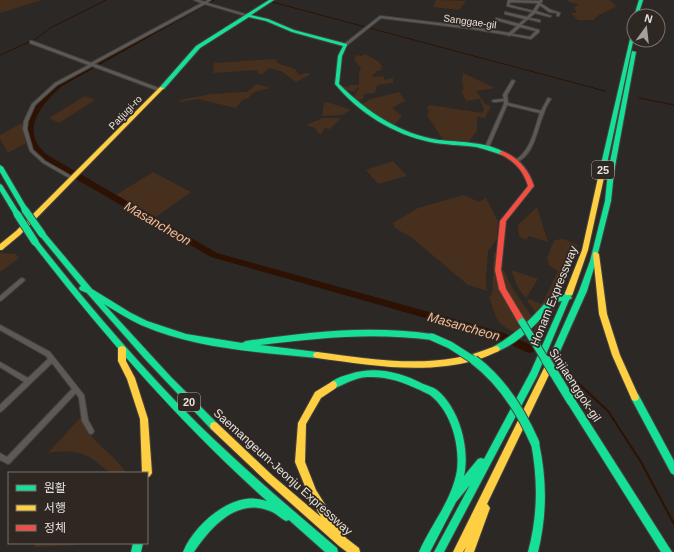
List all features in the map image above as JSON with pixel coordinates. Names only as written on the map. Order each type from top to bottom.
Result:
[{"type":"main road","name":"Patjugi-ro","points":[[0,248],[18,233],[160,90],[198,47],[272,0]]},
{"type":"main road","points":[[247,15],[267,20],[293,31],[345,45]]},
{"type":"main road","name":"Sinjiaenggok-gil","points":[[345,45],[340,56],[337,84],[361,106],[390,124],[424,139],[444,143],[465,143],[487,147],[499,152],[515,162],[527,175],[531,186],[507,214],[503,221],[498,270],[509,301],[668,552]]},
{"type":"main road","name":"Honam Expressway","points":[[439,552],[534,373],[568,298],[585,250],[629,48]]},
{"type":"main road","name":"Honam Expressway","points":[[458,552],[540,388],[574,315],[596,250],[608,201],[610,172],[635,48]]},
{"type":"main road","name":"Saemangeum-Jeonju Expressway","points":[[0,167],[24,208],[83,288],[142,354],[190,403],[272,480],[356,552]]},
{"type":"main road","name":"Saemangeum-Jeonju Expressway","points":[[0,186],[35,242],[80,301],[122,349],[222,453],[333,552]]},
{"type":"main road","points":[[596,250],[603,313],[612,346],[632,389],[674,470]]},
{"type":"main road","points":[[83,288],[97,294],[120,311],[150,326],[197,340],[229,346],[416,364],[459,361],[498,349],[518,338],[533,324],[553,299],[568,298]]},
{"type":"main road","points":[[229,346],[364,332],[396,332],[432,337],[463,350],[493,374],[515,404],[535,443],[541,473],[542,489],[540,528],[534,552]]},
{"type":"main road","points":[[122,349],[122,360],[132,378],[144,419],[147,449],[147,472]]},
{"type":"main road","points":[[343,542],[310,491],[300,464],[298,444],[300,429],[305,417],[318,397],[333,384],[351,376],[375,372],[404,376],[427,389],[442,403],[454,420],[461,444],[462,458],[458,477],[449,504],[424,552]]},
{"type":"main road","points":[[449,504],[498,440]]},
{"type":"main road","points":[[666,455],[674,476]]},
{"type":"main road","points":[[469,552],[501,466]]},
{"type":"main road","points":[[188,552],[196,539],[211,521],[227,510],[239,505],[254,504],[270,506],[307,530]]},
{"type":"street","points":[[195,0],[208,2],[247,15]]},
{"type":"street","points":[[550,16],[508,5],[509,0],[541,2],[550,11],[558,13],[558,15]]},
{"type":"street","points":[[74,176],[44,162],[31,150],[25,129],[26,121],[33,105],[48,90],[208,2]]},
{"type":"street","name":"Sanggae-gil","points":[[345,45],[380,17],[472,28],[509,35],[519,24],[534,12],[541,2]]},
{"type":"street","points":[[506,13],[539,21]]},
{"type":"street","points":[[497,19],[519,24],[538,31],[532,38],[509,35]]},
{"type":"street","points":[[31,42],[160,90]]},
{"type":"street","points":[[487,147],[506,102],[505,95],[513,81]]},
{"type":"street","points":[[515,162],[522,160],[549,99]]},
{"type":"street","points":[[494,101],[506,102],[542,112]]},
{"type":"street","points":[[0,300],[22,280]]},
{"type":"street","points":[[0,328],[48,354],[82,398],[85,421],[91,431]]},
{"type":"street","points":[[0,408],[52,359]]},
{"type":"street","points":[[0,364],[28,381]]},
{"type":"street","points":[[0,456],[8,461],[76,390]]},
{"type":"shaded area","points":[[0,0],[42,0],[0,13]]},
{"type":"shaded area","points":[[436,0],[466,1],[459,10],[433,7]]},
{"type":"shaded area","points":[[568,0],[609,0],[617,6],[597,16],[594,20],[578,20],[571,13],[577,13],[574,8],[579,4],[569,2]]},
{"type":"shaded area","points":[[365,54],[378,61],[384,68],[380,67],[382,70],[377,71],[372,77],[383,76],[385,80],[393,78],[393,83],[377,85],[375,93],[364,94],[363,99],[358,100],[353,97],[359,88],[358,87],[354,92],[344,89],[342,86],[349,87],[350,85],[359,85],[359,73],[361,68],[354,60],[356,55],[362,56]]},
{"type":"shaded area","points":[[277,60],[277,63],[295,69],[299,75],[306,73],[311,74],[296,82],[281,71],[269,68],[263,74],[258,74],[257,70],[213,73],[214,63]]},
{"type":"shaded area","points":[[463,73],[495,88],[476,91],[485,104],[491,106],[485,118],[477,117],[477,131],[468,142],[444,141],[427,115],[429,112],[427,107],[430,105],[482,113],[484,110],[480,99],[466,101],[461,90],[464,90],[462,83]]},
{"type":"shaded area","points":[[257,84],[270,88],[254,92],[248,98],[242,100],[236,108],[198,99],[180,102],[180,100],[211,94],[247,92]]},
{"type":"shaded area","points":[[399,92],[406,102],[402,102],[392,108],[402,116],[395,124],[375,114],[362,104],[371,99]]},
{"type":"shaded area","points":[[85,96],[95,100],[59,123],[49,118]]},
{"type":"shaded area","points":[[327,102],[351,110],[342,115],[322,116],[324,103]]},
{"type":"shaded area","points":[[323,118],[341,118],[330,129],[324,128],[322,134],[318,133],[315,128],[306,125]]},
{"type":"shaded area","points":[[22,123],[26,143],[8,153],[0,139],[0,135]]},
{"type":"shaded area","points":[[393,161],[407,176],[378,184],[366,170]]},
{"type":"shaded area","points":[[153,172],[191,192],[156,217],[116,195]]},
{"type":"shaded area","points":[[464,195],[479,202],[486,198],[498,222],[497,239],[488,251],[486,278],[487,291],[468,285],[411,237],[395,228],[393,223],[418,208]]},
{"type":"shaded area","points":[[537,207],[548,242],[529,236],[526,240],[519,236],[518,225]]},
{"type":"shaded area","points":[[563,239],[578,245],[571,266],[565,270],[558,302],[539,342],[533,332],[538,319],[535,311],[527,301],[529,299],[542,304],[558,271],[547,264],[549,263],[547,259],[554,240]]},
{"type":"shaded area","points":[[496,252],[497,277],[500,287],[507,305],[525,334],[523,335],[507,329],[499,322],[489,296],[492,295],[494,253]]},
{"type":"shaded area","points":[[0,253],[16,254],[19,258],[0,272]]},
{"type":"shaded area","points":[[503,269],[513,289],[533,318],[530,326],[526,323],[509,296],[502,272]]},
{"type":"shaded area","points":[[511,270],[538,279],[526,298],[518,288]]},
{"type":"shaded area","points":[[81,417],[87,431],[115,459],[125,472],[113,472],[106,470],[86,455],[76,452],[48,453]]},
{"type":"shaded area","points":[[35,544],[78,544],[77,545],[35,547]]},
{"type":"waterway","points":[[0,55],[36,39],[50,28],[106,0]]},
{"type":"waterway","name":"Masancheon","points":[[213,0],[60,85],[40,104],[32,120],[30,129],[31,138],[37,150],[46,158],[214,255],[501,336],[530,349]]},
{"type":"waterway","points":[[272,2],[605,91]]},
{"type":"waterway","points":[[639,98],[674,105]]},
{"type":"waterway","name":"Masancheon","points":[[563,369],[608,411],[641,462],[674,524]]},
{"type":"traffic: fast","points":[[162,88],[198,47],[272,0]]},
{"type":"traffic: fast","points":[[638,8],[641,0]]},
{"type":"traffic: fast","points":[[247,15],[267,20],[293,31],[345,45],[340,56],[337,84],[356,103],[379,120],[417,137],[439,142],[484,147],[502,153]]},
{"type":"traffic: fast","points":[[602,173],[629,48]]},
{"type":"traffic: fast","points":[[553,358],[583,291],[593,261],[608,201],[611,172],[634,52]]},
{"type":"traffic: fast","points":[[0,167],[24,208]]},
{"type":"traffic: fast","points":[[0,186],[17,214]]},
{"type":"traffic: fast","points":[[24,208],[42,234]]},
{"type":"traffic: fast","points":[[17,214],[35,242]]},
{"type":"traffic: fast","points":[[42,234],[125,332],[214,426]]},
{"type":"traffic: fast","points":[[35,242],[101,325],[172,403],[263,491],[333,552]]},
{"type":"traffic: fast","points":[[83,288],[136,319],[165,331],[186,337],[229,345],[317,355]]},
{"type":"traffic: fast","points":[[439,552],[534,373],[569,293]]},
{"type":"traffic: fast","points":[[496,349],[513,339],[528,327],[553,299],[568,298]]},
{"type":"traffic: fast","points":[[522,322],[571,401]]},
{"type":"traffic: fast","points":[[246,344],[316,335],[362,332],[386,332],[432,337]]},
{"type":"traffic: fast","points":[[432,337],[467,355],[495,378],[517,407],[527,424],[535,443]]},
{"type":"traffic: fast","points":[[333,385],[354,376],[366,374],[389,375],[412,382],[431,391],[441,400],[451,415],[458,431],[461,448],[462,457],[459,482],[449,506],[424,552]]},
{"type":"traffic: fast","points":[[635,397],[674,470]]},
{"type":"traffic: fast","points":[[571,401],[667,552]]},
{"type":"traffic: fast","points":[[533,552],[537,538],[541,511],[540,470],[535,443]]},
{"type":"traffic: fast","points":[[454,498],[481,462]]},
{"type":"traffic: fast","points":[[188,552],[203,531],[212,522],[233,507],[257,503],[270,506],[286,516]]},
{"type":"traffic: fast","points":[[136,552],[138,544]]},
{"type":"traffic: slow","points":[[0,248],[18,233],[162,88]]},
{"type":"traffic: slow","points":[[569,293],[585,250],[602,173]]},
{"type":"traffic: slow","points":[[596,254],[603,314],[616,355],[635,397]]},
{"type":"traffic: slow","points":[[122,349],[122,361],[131,378],[144,419],[147,472]]},
{"type":"traffic: slow","points":[[317,355],[384,363],[431,364],[454,362],[476,357],[496,349]]},
{"type":"traffic: slow","points":[[458,552],[553,358]]},
{"type":"traffic: slow","points":[[333,385],[318,395],[302,423],[300,462],[312,493],[343,542]]},
{"type":"traffic: slow","points":[[214,426],[270,479],[355,552]]},
{"type":"traffic: slow","points":[[469,552],[485,508]]},
{"type":"traffic: jam","points":[[502,153],[521,166],[527,175],[531,186],[503,221],[498,270],[503,289],[522,322]]}]
